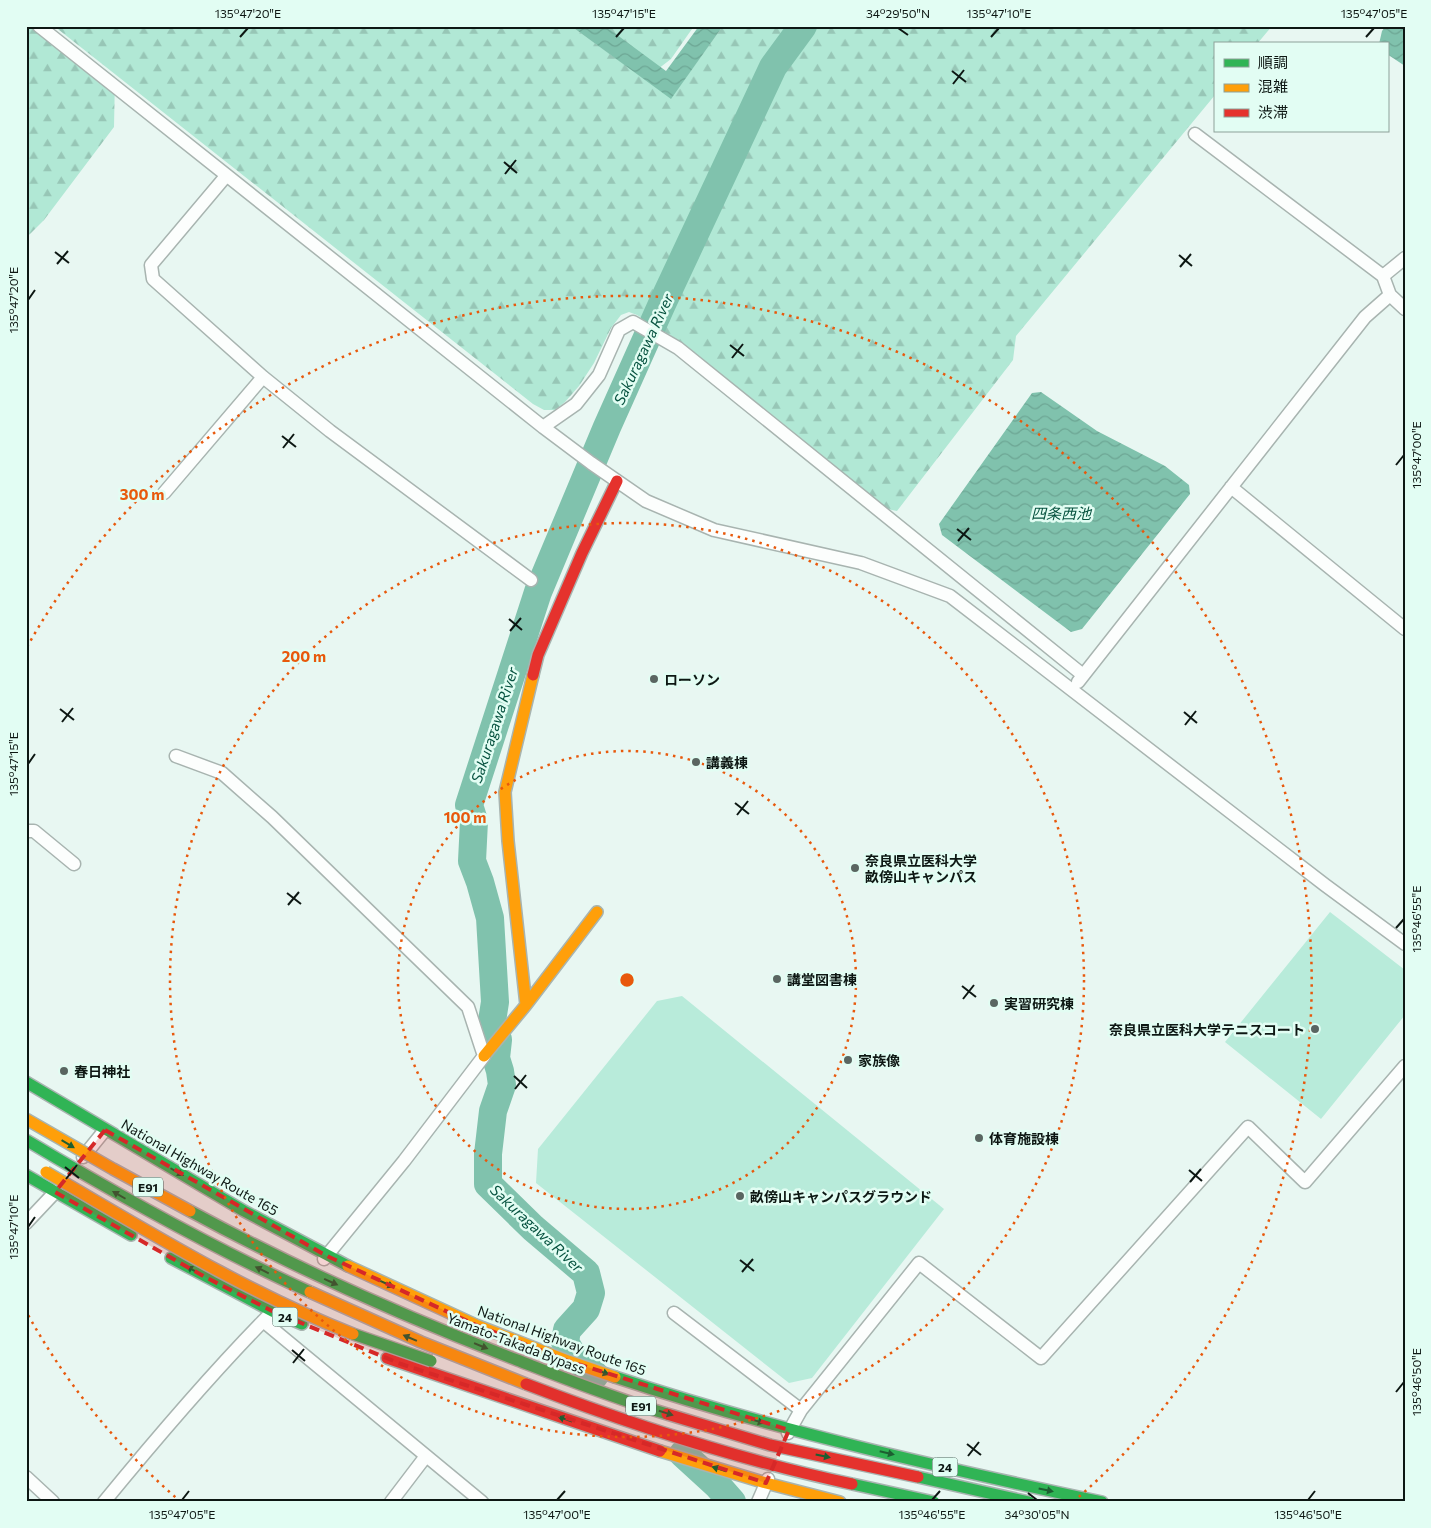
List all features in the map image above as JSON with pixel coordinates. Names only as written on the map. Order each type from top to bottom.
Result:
[{"type":"main road","points":[[526,1005],[508,841],[506,792],[538,655],[582,553],[617,481]]},
{"type":"main road","points":[[484,1056],[526,1005],[597,912]]},
{"type":"main road","name":"24","points":[[26,1082],[105,1130]]},
{"type":"main road","name":"Yamato-Takada Bypass","points":[[26,1119],[81,1151],[272,1253],[327,1280],[415,1320],[534,1368],[641,1406],[762,1442],[1029,1502]]},
{"type":"main road","name":"National Highway Route 165","points":[[105,1130],[244,1212],[327,1256],[476,1325],[568,1361],[672,1396],[789,1430],[1102,1502]]},
{"type":"main road","points":[[84,1137],[108,1151]]},
{"type":"main road","name":"E91","points":[[26,1140],[145,1210],[268,1273],[408,1337],[553,1395],[640,1426],[755,1461],[934,1502]]},
{"type":"main road","points":[[33,1165],[227,1275],[307,1315],[399,1352],[553,1395]]},
{"type":"main road","name":"24","points":[[26,1175],[205,1277],[272,1311],[401,1364],[669,1454],[766,1483],[840,1502]]},
{"type":"main road","points":[[157,1180],[272,1253]]},
{"type":"street","points":[[39,26],[543,427],[646,501],[714,530],[861,563],[950,596],[1317,879],[1405,944]]},
{"type":"street","points":[[1195,134],[1383,276],[1390,295],[1405,309]]},
{"type":"street","points":[[226,176],[151,265],[153,280],[262,377],[330,431],[532,580]]},
{"type":"street","points":[[1383,276],[1405,258]]},
{"type":"street","points":[[1072,689],[1365,317],[1390,295]]},
{"type":"street","points":[[543,427],[576,404],[599,375],[619,330],[633,322],[678,348],[1083,676]]},
{"type":"street","points":[[164,493],[262,377]]},
{"type":"street","points":[[1231,488],[1405,629]]},
{"type":"street","points":[[104,1502],[168,1423],[246,1336],[327,1256],[404,1161],[484,1056],[468,1007],[272,817],[222,773],[176,756]]},
{"type":"street","points":[[26,831],[34,831],[74,864]]},
{"type":"street","points":[[758,1502],[789,1430],[801,1410],[919,1263],[1041,1358],[1248,1127],[1305,1182],[1405,1066]]},
{"type":"street","points":[[26,1223],[55,1192],[105,1130]]},
{"type":"street","points":[[674,1313],[801,1410]]},
{"type":"street","points":[[263,1321],[482,1502]]},
{"type":"street","points":[[390,1502],[426,1456]]},
{"type":"street","points":[[26,1477],[53,1502]]},
{"type":"highlighted area","points":[[105,1130],[327,1256],[476,1325],[568,1361],[789,1430],[766,1483],[401,1364],[272,1311],[205,1277],[55,1192]]},
{"type":"green space","points":[[26,26],[45,26],[115,77],[114,127],[44,220],[26,238]]},
{"type":"green space","points":[[54,26],[571,26],[671,98],[723,26],[1272,26],[1259,42],[1214,42],[1214,96],[1016,336],[1013,360],[897,511],[887,509],[679,341],[629,312],[621,315],[611,328],[594,363],[579,386],[565,402],[555,410],[544,410],[533,404]]},
{"type":"green space","points":[[604,26],[694,26],[671,59],[658,69]]},
{"type":"shaded area","name":"奈良県立医科大学テニスコート","points":[[1330,912],[1405,970],[1405,1015],[1321,1119],[1225,1042]]},
{"type":"shaded area","name":"畝傍山キャンパスグラウンド","points":[[682,996],[944,1209],[812,1378],[789,1383],[536,1183],[538,1149],[657,1001]]},
{"type":"water","points":[[571,26],[605,26],[666,71],[699,26],[723,26],[671,99]]},
{"type":"water","points":[[1386,26],[1405,26],[1405,66],[1388,55],[1388,42],[1379,42],[1382,31]]},
{"type":"water","name":"四条西池","points":[[1041,392],[1097,431],[1165,466],[1189,485],[1190,494],[1082,629],[1071,632],[942,535],[939,524],[1032,393]]},
{"type":"waterway","name":"Sakuragawa River","points":[[595,1375],[572,1354],[565,1342],[567,1330],[586,1309],[591,1293],[586,1273],[533,1228],[488,1184],[488,1154],[493,1111],[502,1085],[496,1058],[498,1040],[490,1034],[495,1002],[490,918],[472,861],[474,821],[469,805],[538,592],[607,427],[662,304],[773,67],[803,26]]},
{"type":"waterway","name":"Sakuragawa River","points":[[683,1454],[718,1486],[732,1502]]},
{"type":"traffic: fast","points":[[26,1082],[244,1211],[348,1266]]},
{"type":"traffic: fast","points":[[26,1140],[166,1220],[310,1292]]},
{"type":"traffic: fast","points":[[26,1175],[131,1235]]},
{"type":"traffic: fast","points":[[190,1211],[310,1272],[392,1309],[475,1344],[629,1402],[667,1414]]},
{"type":"traffic: fast","points":[[171,1258],[272,1311],[302,1324]]},
{"type":"traffic: fast","points":[[353,1334],[431,1361]]},
{"type":"traffic: fast","points":[[615,1377],[796,1431],[1102,1502]]},
{"type":"traffic: fast","points":[[918,1477],[1029,1502]]},
{"type":"traffic: fast","points":[[852,1484],[934,1502]]},
{"type":"traffic: slow","points":[[484,1056],[526,1005],[508,841],[505,792],[533,675]]},
{"type":"traffic: slow","points":[[526,1005],[597,912]]},
{"type":"traffic: slow","points":[[26,1119],[190,1211]]},
{"type":"traffic: slow","points":[[46,1172],[235,1280],[353,1334]]},
{"type":"traffic: slow","points":[[348,1266],[476,1325],[615,1377]]},
{"type":"traffic: slow","points":[[310,1292],[421,1342],[526,1384]]},
{"type":"traffic: slow","points":[[660,1451],[766,1483],[840,1502]]},
{"type":"traffic: jam","points":[[533,675],[538,655],[582,553],[617,481]]},
{"type":"traffic: jam","points":[[387,1358],[660,1451]]},
{"type":"traffic: jam","points":[[526,1384],[606,1414],[728,1453],[852,1484]]},
{"type":"traffic: jam","points":[[667,1414],[770,1445],[918,1477]]},
{"type":"place","name":"ローソン","points":[[654,679]]},
{"type":"place","name":"講義棟","points":[[696,762]]},
{"type":"place","name":"奈良県立医科大学 畝傍山キャンパス","points":[[855,868]]},
{"type":"place","name":"講堂図書棟","points":[[777,979]]},
{"type":"place","name":"実習研究棟","points":[[994,1003]]},
{"type":"place","name":"奈良県立医科大学テニスコート","points":[[1315,1029]]},
{"type":"place","name":"家族像","points":[[848,1060]]},
{"type":"place","name":"春日神社","points":[[64,1071]]},
{"type":"place","name":"体育施設棟","points":[[979,1138]]},
{"type":"place","name":"畝傍山キャンパスグラウンド","points":[[740,1196]]}]
